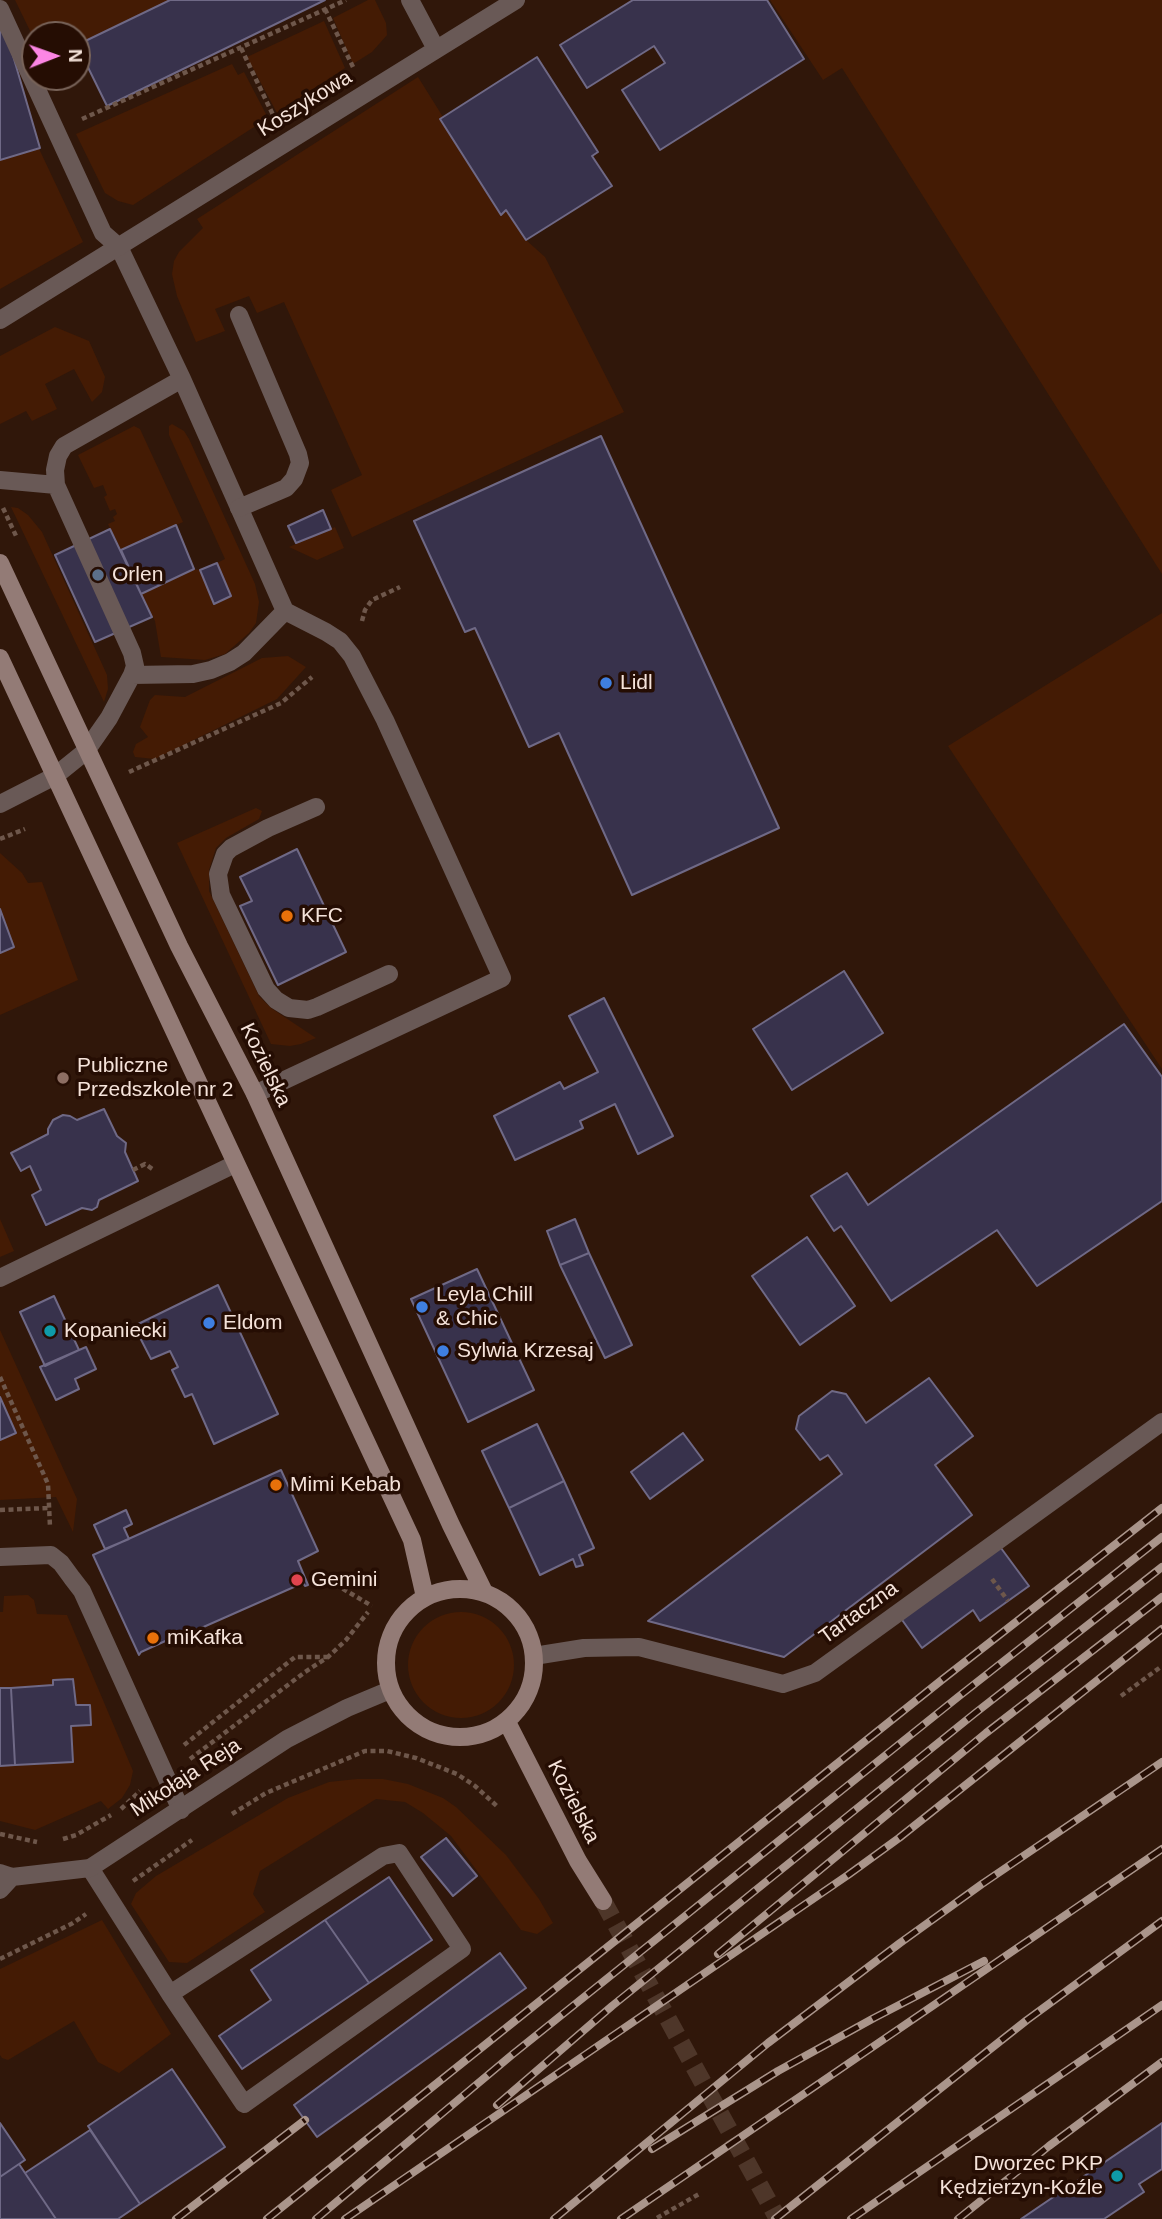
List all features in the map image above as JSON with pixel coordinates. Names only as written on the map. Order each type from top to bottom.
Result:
[{"type":"main road","name":"Kozielska","points":[[0,563],[179,946],[255,1094],[483,1590]]},
{"type":"main road","points":[[0,658],[412,1540],[425,1597]]},
{"type":"main road","points":[[453,1588],[483,1590],[510,1607],[522,1621],[531,1639],[534,1675],[529,1692],[507,1722],[486,1733],[464,1738],[441,1736],[419,1726],[402,1710],[390,1690],[385,1667],[388,1644],[397,1622],[425,1597],[453,1588]]},
{"type":"main road","name":"Kozielska","points":[[507,1722],[578,1861],[603,1901]]},
{"type":"street","points":[[410,0],[436,49]]},
{"type":"street","name":"Koszykowa","points":[[0,320],[516,0]]},
{"type":"street","points":[[0,9],[103,233],[119,247],[182,379],[285,611],[340,641],[352,656],[385,720],[502,978],[255,1094]]},
{"type":"street","points":[[239,314],[300,463],[294,480],[286,488],[239,508]]},
{"type":"street","points":[[0,804],[55,776],[86,751],[113,711],[135,666],[132,653],[56,485],[58,456],[64,446],[182,379]]},
{"type":"street","points":[[0,480],[56,485]]},
{"type":"street","points":[[132,675],[194,674],[211,670],[244,653],[285,611]]},
{"type":"street","points":[[316,807],[231,848],[225,854],[218,874],[221,895],[266,989],[276,1000],[289,1008],[308,1010],[317,1007],[389,974]]},
{"type":"street","points":[[0,1278],[235,1164]]},
{"type":"street","name":"Tartaczna","points":[[534,1656],[584,1648],[639,1647],[783,1684],[815,1673],[1162,1422]]},
{"type":"street","points":[[0,1557],[51,1555],[61,1563],[82,1591],[181,1810]]},
{"type":"street","name":"Mikołaja Reja","points":[[4,1880],[90,1868],[287,1739],[347,1708],[390,1690]]},
{"type":"street","points":[[90,1868],[170,1994],[244,2104],[462,1949],[399,1853],[383,1856],[170,1994]]},
{"type":"path","points":[[56,131],[346,0]]},
{"type":"path","points":[[325,9],[366,93]]},
{"type":"path","points":[[240,48],[286,143]]},
{"type":"path","points":[[362,622],[365,610],[372,600],[400,587]]},
{"type":"path","points":[[129,772],[281,703],[312,677]]},
{"type":"path","points":[[133,1170],[145,1164]]},
{"type":"path","points":[[0,1377],[48,1484],[51,1555]]},
{"type":"path","points":[[0,1510],[50,1508]]},
{"type":"path","points":[[328,1580],[372,1606]]},
{"type":"path","points":[[1001,1591],[1008,1601]]},
{"type":"path","points":[[163,1769],[328,1657],[346,1640],[368,1612]]},
{"type":"path","points":[[163,1769],[295,1657],[328,1657]]},
{"type":"path","points":[[1121,1696],[1162,1666]]},
{"type":"path","points":[[231,1815],[266,1793],[365,1751],[397,1753],[457,1774],[499,1808]]},
{"type":"path","points":[[0,1834],[40,1842]]},
{"type":"path","points":[[50,1842],[76,1835]]},
{"type":"path","points":[[0,1959],[73,1923],[197,1837]]},
{"type":"path","points":[[657,2218],[699,2194]]},
{"type":"shaded area","points":[[15,0],[170,0],[91,38],[91,21],[25,21]]},
{"type":"shaded area","points":[[368,0],[375,0],[386,23],[387,35],[372,52],[353,64],[333,18]]},
{"type":"shaded area","points":[[770,0],[1162,0],[1162,574],[842,68],[823,80]]},
{"type":"shaded area","points":[[324,21],[345,68],[277,113],[247,57]]},
{"type":"shaded area","points":[[232,64],[238,75],[244,72],[268,118],[133,205],[118,201],[105,193],[76,134]]},
{"type":"shaded area","points":[[0,66],[83,242],[0,289]]},
{"type":"shaded area","points":[[418,77],[501,214],[506,210],[526,240],[545,257],[624,412],[352,537],[331,490],[362,475],[284,302],[257,313],[249,296],[215,309],[225,331],[196,342],[177,296],[172,274],[179,252],[203,228],[197,219]]},
{"type":"shaded area","points":[[55,327],[89,341],[105,377],[102,392],[92,402],[74,369],[45,384],[57,409],[32,421],[26,411],[0,424],[0,356]]},
{"type":"shaded area","points":[[172,424],[184,431],[189,439],[255,584],[259,602],[256,623],[249,633],[225,654],[205,660],[161,657],[155,621],[141,594],[194,569],[200,570],[214,603],[217,563],[225,559],[169,435],[169,426]]},
{"type":"shaded area","points":[[134,426],[140,429],[183,522],[121,550],[108,524],[115,521],[115,509],[110,511],[104,497],[107,495],[103,485],[94,488],[78,455]]},
{"type":"shaded area","points":[[11,507],[28,515],[42,532],[107,675],[108,689],[104,702]]},
{"type":"shaded area","points":[[335,527],[344,548],[317,560],[289,547]]},
{"type":"shaded area","points":[[1162,613],[1162,1069],[948,746]]},
{"type":"shaded area","points":[[288,656],[306,667],[277,699],[155,759],[135,757],[133,752],[136,744],[148,737],[140,727],[150,700],[155,695],[185,697],[262,658]]},
{"type":"shaded area","points":[[256,808],[262,811],[259,819],[226,838],[216,848],[209,870],[209,891],[259,996],[271,1008],[316,1038],[290,1046],[271,1044],[177,843]]},
{"type":"shaded area","points":[[0,853],[22,873],[28,883],[42,882],[78,980],[0,1015]]},
{"type":"shaded area","points":[[0,1219],[14,1251],[0,1257]]},
{"type":"shaded area","points":[[0,1330],[77,1499],[73,1532],[56,1497],[0,1500]]},
{"type":"shaded area","points":[[28,1595],[34,1600],[37,1614],[67,1615],[133,1771],[130,1785],[122,1798],[108,1809],[101,1801],[35,1830],[0,1821],[0,1612],[3,1612],[4,1596]]},
{"type":"shaded area","points":[[461,1612],[481,1616],[498,1628],[510,1645],[514,1665],[510,1685],[498,1702],[481,1714],[461,1718],[441,1714],[424,1702],[412,1685],[408,1665],[412,1645],[424,1628],[441,1616]]},
{"type":"shaded area","points":[[383,1779],[408,1784],[443,1798],[456,1807],[506,1855],[539,1899],[553,1923],[537,1934],[521,1930],[451,1836],[405,1802],[376,1799],[260,1871],[253,1894],[265,1912],[187,1963],[169,1962],[131,1904],[136,1893],[156,1876],[288,1798],[329,1782]]},
{"type":"shaded area","points":[[102,1920],[171,2034],[119,2073],[98,2062],[74,2021],[8,2060],[2,2058],[0,1969]]},
{"type":"building","points":[[170,0],[325,0],[107,106],[91,73],[91,38]]},
{"type":"building","points":[[633,0],[767,0],[804,59],[660,150],[622,90],[665,63],[654,46],[587,88],[560,45]]},
{"type":"building","points":[[0,11],[21,91],[23,91],[40,148],[0,160]]},
{"type":"building","points":[[537,57],[598,152],[592,156],[612,186],[526,240],[506,210],[501,215],[440,119]]},
{"type":"building","name":"Lidl","points":[[601,436],[779,828],[632,895],[559,733],[529,747],[475,628],[465,632],[414,521]]},
{"type":"building","points":[[323,510],[331,529],[296,543],[288,526]]},
{"type":"building","points":[[176,525],[194,569],[141,594],[121,550]]},
{"type":"building","name":"Orlen","points":[[110,529],[152,617],[95,642],[55,555]]},
{"type":"building","points":[[217,563],[231,596],[214,604],[200,570]]},
{"type":"building","name":"KFC","points":[[297,849],[346,952],[278,985],[240,906],[252,901],[240,877]]},
{"type":"building","points":[[0,909],[14,947],[0,953]]},
{"type":"building","points":[[844,971],[883,1033],[792,1090],[753,1029]]},
{"type":"building","points":[[604,998],[673,1136],[638,1154],[615,1104],[580,1121],[583,1128],[515,1160],[494,1116],[560,1082],[564,1089],[598,1072],[569,1016]]},
{"type":"building","points":[[1124,1024],[1162,1077],[1162,1201],[1037,1286],[997,1230],[891,1301],[841,1226],[834,1231],[811,1196],[847,1173],[868,1205]]},
{"type":"building","points":[[104,1109],[117,1136],[126,1143],[125,1152],[138,1181],[99,1200],[97,1207],[92,1210],[82,1208],[46,1225],[32,1195],[41,1190],[30,1166],[21,1171],[11,1153],[48,1134],[53,1120],[63,1115],[77,1120]]},
{"type":"building","points":[[575,1219],[589,1253],[560,1265],[547,1231]]},
{"type":"building","points":[[807,1237],[855,1306],[800,1345],[752,1276]]},
{"type":"building","points":[[589,1253],[632,1345],[605,1358],[560,1265]]},
{"type":"building","points":[[477,1269],[534,1390],[468,1422],[411,1299]]},
{"type":"building","points":[[218,1285],[278,1414],[214,1444],[192,1394],[185,1397],[172,1370],[178,1367],[170,1351],[151,1359],[134,1326]]},
{"type":"building","name":"Kopaniecki","points":[[54,1296],[79,1350],[45,1366],[20,1312]]},
{"type":"building","points":[[86,1347],[96,1369],[75,1379],[79,1389],[56,1400],[40,1367]]},
{"type":"building","points":[[929,1378],[973,1436],[935,1465],[972,1515],[784,1657],[648,1621],[842,1474],[828,1455],[820,1460],[796,1429],[799,1416],[832,1391],[846,1394],[866,1423]]},
{"type":"building","points":[[0,1397],[16,1433],[0,1440]]},
{"type":"building","points":[[537,1424],[564,1481],[509,1508],[482,1451]]},
{"type":"building","points":[[683,1433],[703,1460],[650,1499],[631,1472]]},
{"type":"building","points":[[281,1470],[318,1551],[298,1561],[308,1585],[303,1583],[174,1640],[174,1646],[172,1638],[139,1655],[93,1555]]},
{"type":"building","points":[[564,1481],[594,1548],[579,1555],[583,1565],[576,1567],[573,1559],[540,1575],[509,1508]]},
{"type":"building","points":[[126,1510],[132,1524],[124,1528],[129,1539],[105,1549],[94,1525]]},
{"type":"building","points":[[998,1544],[1029,1586],[980,1621],[973,1610],[922,1648],[900,1617]]},
{"type":"building","points":[[73,1679],[76,1705],[90,1705],[91,1725],[71,1726],[73,1762],[15,1765],[11,1688],[53,1685],[53,1680]]},
{"type":"building","points":[[0,1688],[11,1688],[15,1765],[0,1766]]},
{"type":"building","points":[[446,1838],[477,1876],[453,1896],[421,1857]]},
{"type":"building","points":[[389,1877],[432,1940],[369,1983],[325,1920]]},
{"type":"building","points":[[325,1920],[369,1983],[242,2069],[219,2036],[271,2000],[251,1970]]},
{"type":"building","points":[[500,1953],[526,1988],[317,2137],[294,2105]]},
{"type":"building","points":[[172,2069],[225,2147],[140,2204],[88,2126]]},
{"type":"building","points":[[0,2123],[25,2160],[0,2177]]},
{"type":"building","name":"Dworzec PKP Kędzierzyn-Koźle","points":[[1162,2123],[1162,2169],[1139,2184],[1144,2192],[1104,2219],[1021,2219]]},
{"type":"building","points":[[90,2130],[140,2204],[118,2219],[56,2219],[25,2173]]},
{"type":"building","points":[[19,2164],[56,2219],[0,2219],[0,2177]]},
{"type":"tunnel","points":[[603,1901],[778,2219]]},
{"type":"railway","points":[[267,2219],[943,1679],[1162,1508]]},
{"type":"railway","points":[[316,2219],[513,2054],[1162,1537]]},
{"type":"railway","points":[[497,2105],[612,2006],[974,1714],[1162,1567]]},
{"type":"railway","points":[[718,1954],[986,1733],[1162,1597]]},
{"type":"railway","points":[[345,2219],[848,1875],[899,1838],[1162,1629]]},
{"type":"railway","points":[[554,2219],[768,2043],[900,1943],[1162,1762]]},
{"type":"railway","points":[[621,2219],[1162,1849]]},
{"type":"railway","points":[[775,2219],[1027,2020],[1162,1921]]},
{"type":"railway","points":[[652,2149],[778,2071],[984,1961]]},
{"type":"railway","points":[[851,2219],[1162,2005]]},
{"type":"railway","points":[[958,2219],[1049,2146],[1162,2062]]},
{"type":"railway","points":[[176,2219],[305,2120]]},
{"type":"place","name":"Orlen","points":[[98,575]]},
{"type":"place","name":"Lidl","points":[[606,683]]},
{"type":"place","name":"KFC","points":[[287,916]]},
{"type":"place","name":"Publiczne Przedszkole nr 2","points":[[63,1078]]},
{"type":"place","name":"Leyla Chill & Chic","points":[[422,1307]]},
{"type":"place","name":"Eldom","points":[[209,1323]]},
{"type":"place","name":"Kopaniecki","points":[[50,1331]]},
{"type":"place","name":"Sylwia Krzesaj","points":[[443,1351]]},
{"type":"place","name":"Mimi Kebab","points":[[276,1485]]},
{"type":"place","name":"Gemini","points":[[297,1580]]},
{"type":"place","name":"miKafka","points":[[153,1638]]},
{"type":"place","name":"Dworzec PKP Kędzierzyn-Koźle","points":[[1117,2176]]}]
